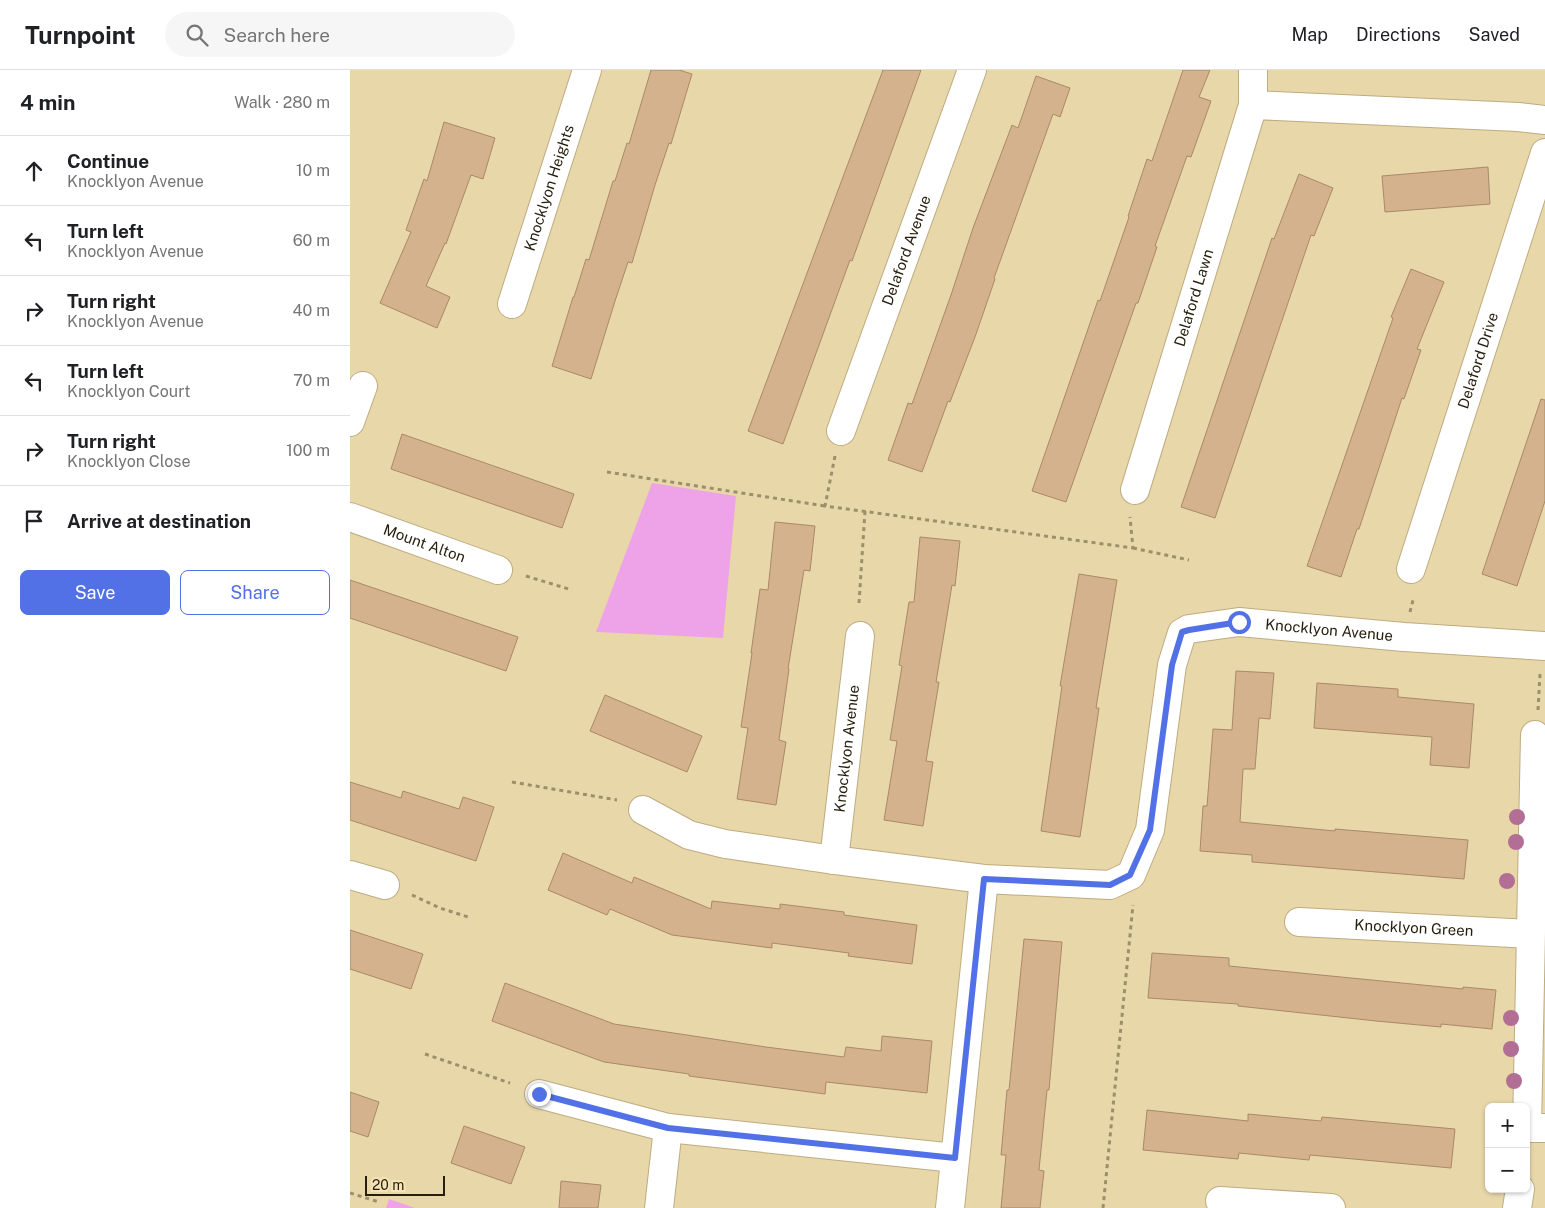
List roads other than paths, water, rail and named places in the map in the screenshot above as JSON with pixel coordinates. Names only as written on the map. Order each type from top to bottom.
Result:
[{"type":"street","name":"Knocklyon Heights","points":[[512,304],[587,70]]},
{"type":"street","name":"Delaford Avenue","points":[[838,443],[972,70]]},
{"type":"street","name":"Delaford Lawn","points":[[1133,502],[1253,105],[1254,70]]},
{"type":"street","points":[[1253,105],[1518,117],[1545,120]]},
{"type":"street","name":"Delaford Drive","points":[[1411,569],[1545,153]]},
{"type":"street","points":[[350,422],[363,386]]},
{"type":"street","name":"Mount Alton","points":[[350,517],[498,570]]},
{"type":"street","name":"Knocklyon Avenue","points":[[632,805],[689,834],[725,844],[984,879],[1110,885],[1130,875],[1150,830],[1172,665],[1182,632],[1239,622],[1404,638],[1543,656]]},
{"type":"street","name":"Knocklyon Avenue","points":[[834,860],[860,636]]},
{"type":"street","points":[[1533,1130],[1530,934],[1536,722]]},
{"type":"street","points":[[350,875],[385,885]]},
{"type":"street","points":[[950,1208],[984,879]]},
{"type":"street","name":"Knocklyon Green","points":[[1299,922],[1530,934]]},
{"type":"street","points":[[539,1094],[668,1128],[955,1158]]},
{"type":"street","points":[[659,1208],[668,1128]]},
{"type":"street","points":[[1220,1201],[1331,1208]]}]
